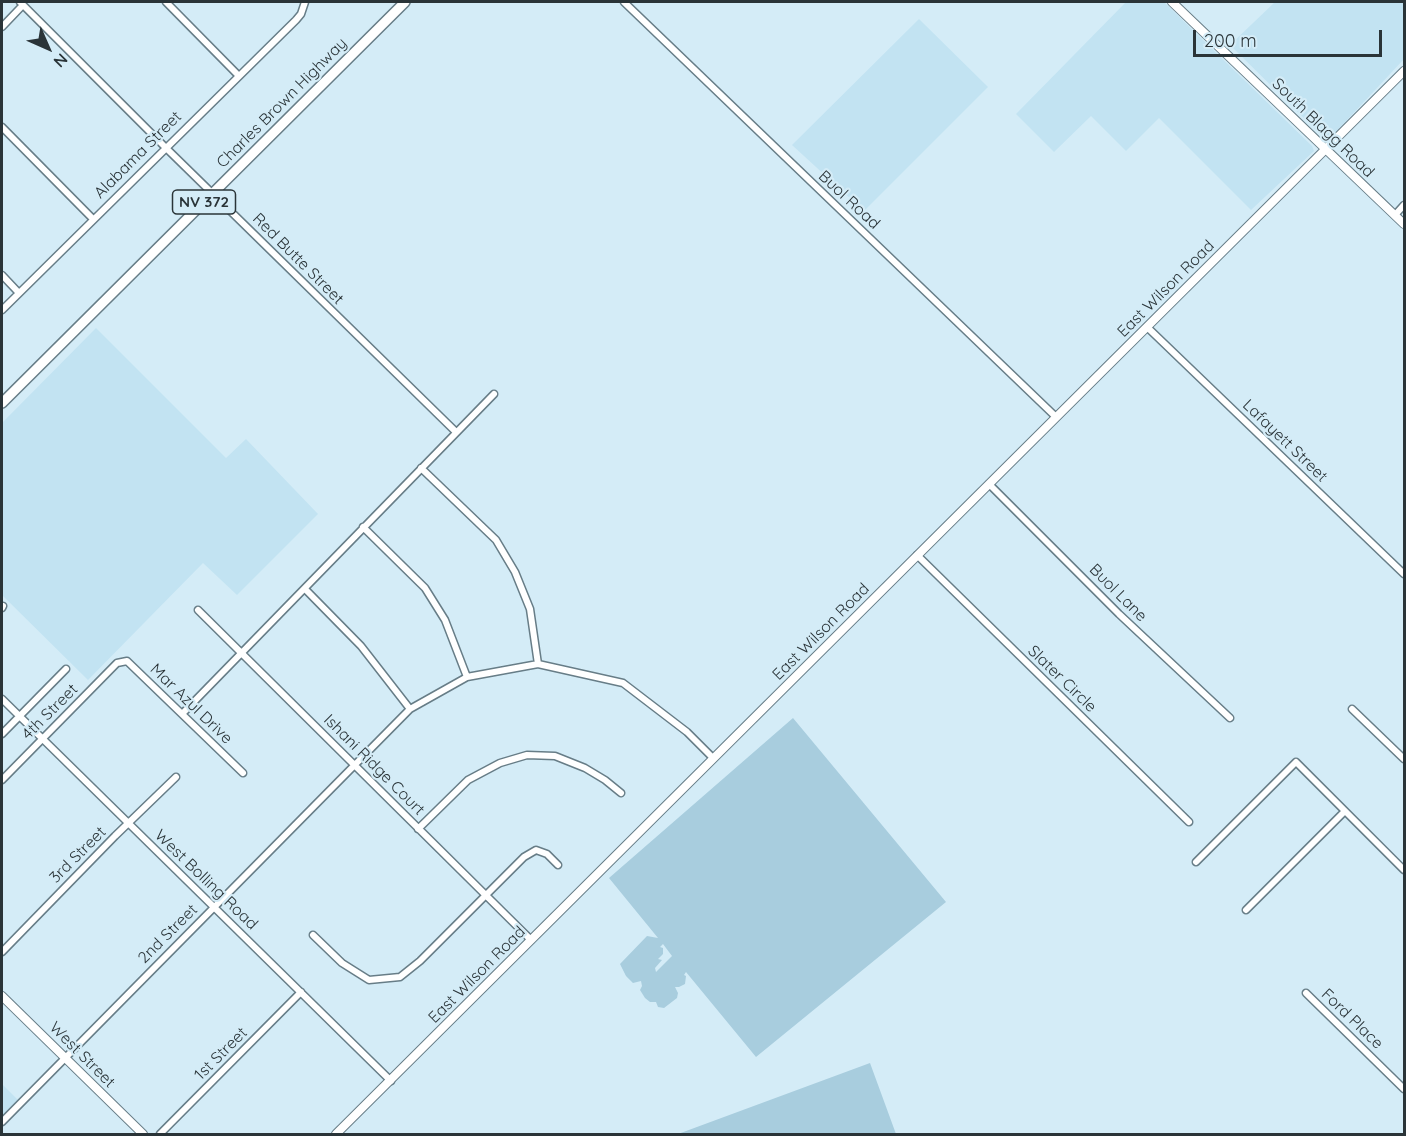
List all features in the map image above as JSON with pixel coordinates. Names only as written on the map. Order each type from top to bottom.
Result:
[{"type":"main road","name":"Charles Brown Highway","points":[[2,403],[405,2]]},
{"type":"street","points":[[166,2],[238,75]]},
{"type":"street","name":"Alabama Street","points":[[2,310],[296,20],[305,2]]},
{"type":"street","name":"Buol Road","points":[[624,2],[1056,417]]},
{"type":"street","name":"South Blagg Road","points":[[1172,2],[1404,224]]},
{"type":"street","points":[[2,27],[22,3]]},
{"type":"street","name":"Red Butte Street","points":[[22,3],[165,147],[456,432]]},
{"type":"street","name":"East Wilson Road","points":[[336,1134],[1404,71]]},
{"type":"street","points":[[2,127],[93,219]]},
{"type":"street","points":[[1395,215],[1404,205]]},
{"type":"street","points":[[2,275],[19,292]]},
{"type":"street","name":"Lafayett Street","points":[[1147,327],[1404,574]]},
{"type":"street","points":[[182,714],[494,394]]},
{"type":"street","points":[[421,468],[496,540],[515,572],[530,609],[538,664],[623,683],[687,732],[713,758]]},
{"type":"street","name":"Buol Lane","points":[[989,484],[1119,614],[1230,718]]},
{"type":"street","points":[[363,527],[425,588],[444,620],[467,677]]},
{"type":"street","name":"Slater Circle","points":[[917,555],[1189,822]]},
{"type":"street","points":[[305,589],[361,646],[410,709]]},
{"type":"street","name":"Ishani Ridge Court","points":[[198,610],[531,940]]},
{"type":"street","name":"Mar Azul Drive","points":[[117,663],[127,661],[243,773]]},
{"type":"street","name":"4th Street","points":[[2,780],[117,663]]},
{"type":"street","name":"2nd Street","points":[[2,1122],[410,709],[467,677],[538,664]]},
{"type":"street","points":[[2,734],[66,669]]},
{"type":"street","name":"West Bolling Road","points":[[2,699],[391,1081]]},
{"type":"street","points":[[1352,709],[1404,759]]},
{"type":"street","points":[[418,829],[468,780],[500,763],[527,755],[555,756],[585,768],[605,780],[621,794]]},
{"type":"street","points":[[1196,862],[1296,762],[1404,870]]},
{"type":"street","name":"3rd Street","points":[[2,952],[176,777]]},
{"type":"street","points":[[1246,910],[1345,811]]},
{"type":"street","points":[[313,935],[342,963],[369,980],[400,976],[420,962],[524,857],[537,850],[547,854],[558,865]]},
{"type":"street","name":"1st Street","points":[[160,1134],[301,992]]},
{"type":"street","name":"Ford Place","points":[[1306,993],[1404,1089]]},
{"type":"street","name":"West Street","points":[[2,996],[143,1134]]},
{"type":"shaded area","points":[[1126,2],[1164,2],[1312,146],[1314,151],[1251,210],[1159,118],[1126,151],[1091,116],[1054,152],[1016,114]]},
{"type":"shaded area","points":[[1275,2],[1404,2],[1404,59],[1334,134],[1323,137],[1230,45]]},
{"type":"shaded area","points":[[919,19],[988,87],[864,211],[792,145]]},
{"type":"shaded area","points":[[96,328],[226,458],[246,439],[318,514],[237,595],[203,563],[88,680],[3,596],[2,598],[2,423]]},
{"type":"shaded area","points":[[793,718],[946,902],[756,1057],[686,972],[685,984],[675,987],[678,993],[677,998],[664,1008],[658,1007],[656,1002],[650,1002],[645,998],[640,990],[641,981],[633,983],[626,976],[620,964],[647,936],[658,938],[609,878]],"holes":[[[663,944],[672,956],[656,972],[655,968],[662,960],[658,959],[663,954],[663,948],[660,947]]]},
{"type":"shaded area","points":[[870,1063],[896,1134],[678,1134]]},
{"type":"shaded area","points":[[2,1084],[18,1100],[2,1116]]}]
